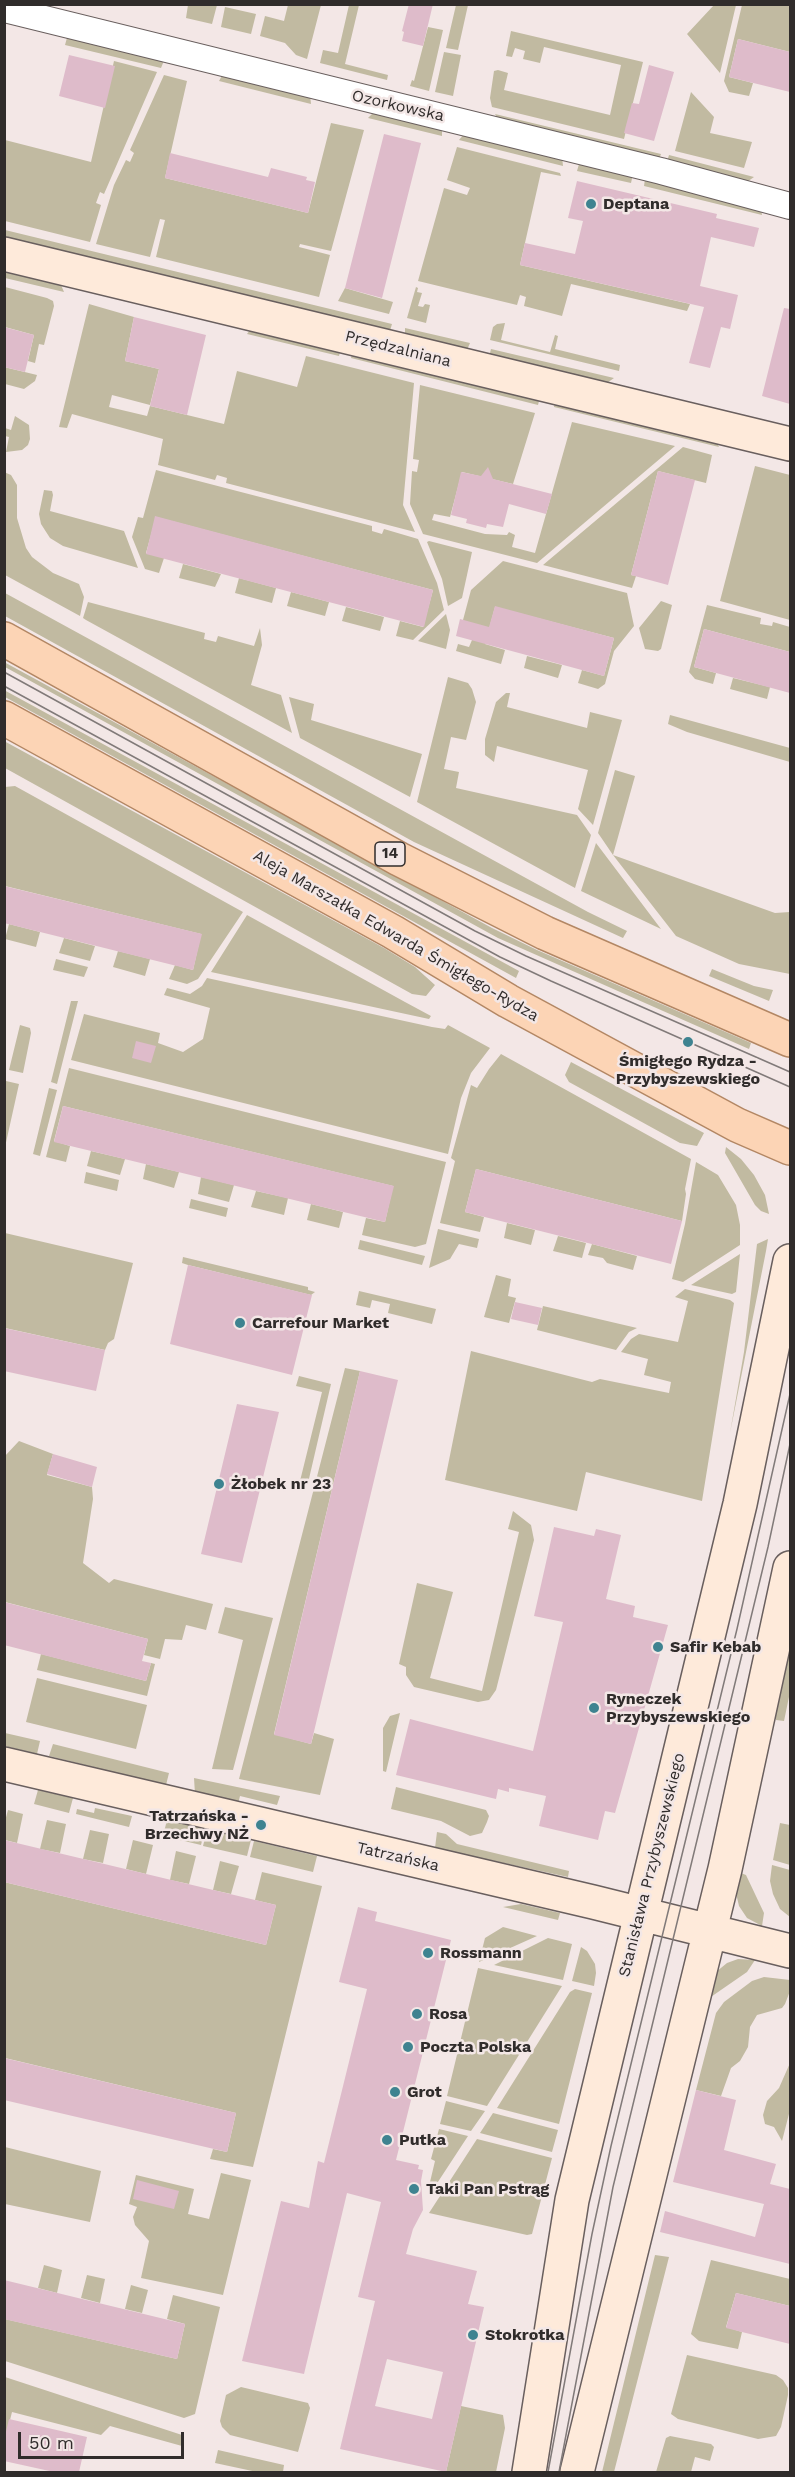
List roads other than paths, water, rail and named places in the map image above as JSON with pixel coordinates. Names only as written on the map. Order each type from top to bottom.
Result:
[{"type":"main road","name":"Przędzalniana","points":[[4,254],[790,444]]},
{"type":"main road","name":"14","points":[[4,639],[399,859],[545,933],[790,1040]]},
{"type":"main road","name":"Aleja Marszałka Edwarda Śmigłego-Rydza","points":[[4,718],[393,932],[508,1001],[737,1125],[790,1148]]},
{"type":"main road","name":"Stanisława Przybyszewskiego","points":[[529,2472],[572,2200],[740,1504],[790,1261]]},
{"type":"main road","points":[[577,2472],[710,1931],[790,1568]]},
{"type":"main road","name":"Tatrzańska","points":[[4,1764],[790,1951]]},
{"type":"street","name":"Ozorkowska","points":[[4,9],[427,112],[790,206]]},
{"type":"tram line","points":[[4,672],[475,931],[526,956],[790,1072]]},
{"type":"tram line","points":[[4,686],[500,957],[790,1087]]},
{"type":"tram line","points":[[548,2472],[592,2234],[611,2146],[737,1629],[790,1394]]},
{"type":"tram line","points":[[559,2472],[613,2187],[768,1547],[790,1444]]},
{"type":"place","name":"Deptana","points":[[591,204]]},
{"type":"place","name":"Śmigłego Rydza - Przybyszewskiego","points":[[688,1042]]},
{"type":"place","name":"Carrefour Market","points":[[240,1323]]},
{"type":"place","name":"Żłobek nr 23","points":[[219,1484]]},
{"type":"place","name":"Safir Kebab","points":[[658,1647]]},
{"type":"place","name":"Ryneczek Przybyszewskiego","points":[[594,1708]]},
{"type":"place","name":"Tatrzańska - Brzechwy NŻ","points":[[261,1825]]},
{"type":"place","name":"Rossmann","points":[[428,1953]]},
{"type":"place","name":"Rosa","points":[[417,2014]]},
{"type":"place","name":"Poczta Polska","points":[[408,2047]]},
{"type":"place","name":"Grot","points":[[395,2092]]},
{"type":"place","name":"Putka","points":[[387,2140]]},
{"type":"place","name":"Taki Pan Pstrąg","points":[[414,2189]]},
{"type":"place","name":"Stokrotka","points":[[473,2335]]}]
